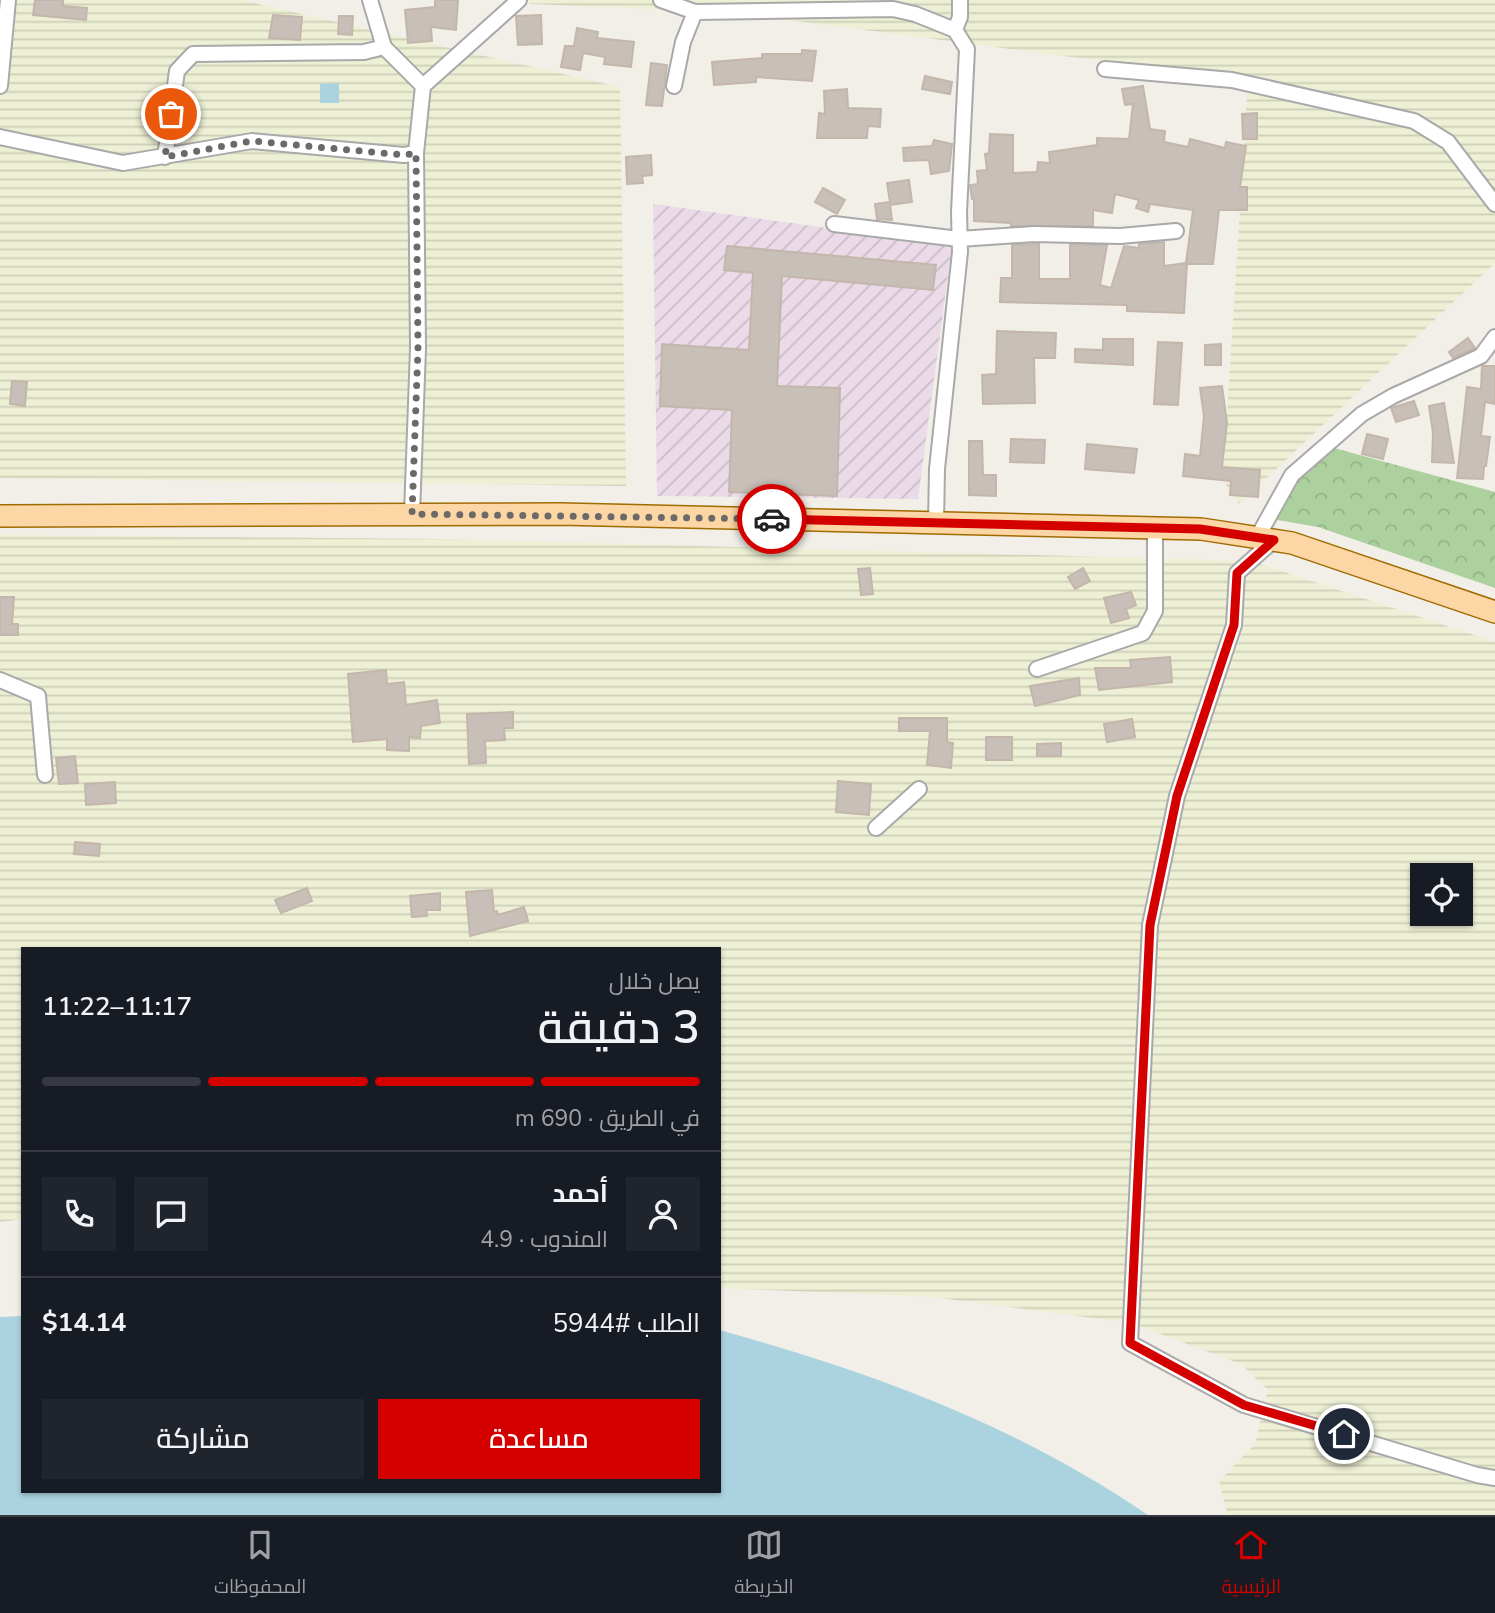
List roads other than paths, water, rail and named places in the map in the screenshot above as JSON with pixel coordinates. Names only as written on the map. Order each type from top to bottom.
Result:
[{"type":"main road","points":[[0,516],[560,514],[1200,529],[1292,543],[1495,612]]},
{"type":"street","points":[[0,86],[8,0]]},
{"type":"street","points":[[370,0],[384,47],[423,86]]},
{"type":"street","points":[[412,514],[418,348],[416,153],[423,86],[519,0]]},
{"type":"street","points":[[661,0],[695,12],[892,9],[915,14],[955,30],[967,49],[960,253],[937,469],[936,523]]},
{"type":"street","points":[[955,30],[960,17],[960,0]]},
{"type":"street","points":[[674,86],[683,43],[695,12]]},
{"type":"street","points":[[165,157],[177,71],[193,54],[365,52],[384,47]]},
{"type":"street","points":[[1105,69],[1232,80],[1414,121],[1448,142],[1495,204]]},
{"type":"street","points":[[0,137],[102,161],[123,163],[252,141],[404,155],[416,153]]},
{"type":"street","points":[[834,223],[959,239],[1034,234],[1120,236],[1176,231]]},
{"type":"street","points":[[1495,337],[1481,356],[1393,396],[1362,414],[1292,475],[1266,539],[1237,573],[1234,625],[1177,796],[1150,925],[1130,1343],[1244,1405],[1477,1475],[1495,1478]]},
{"type":"street","points":[[1037,669],[1143,633],[1155,611],[1156,528]]},
{"type":"street","points":[[0,680],[38,696],[45,775]]},
{"type":"street","points":[[876,828],[919,789]]},
{"type":"water","points":[[339,83],[339,103],[320,103],[320,84]]},
{"type":"water","points":[[21,1316],[21,1493],[721,1493],[721,1331],[833,1364],[941,1404],[1046,1454],[1148,1515],[0,1515],[0,1317]]}]
